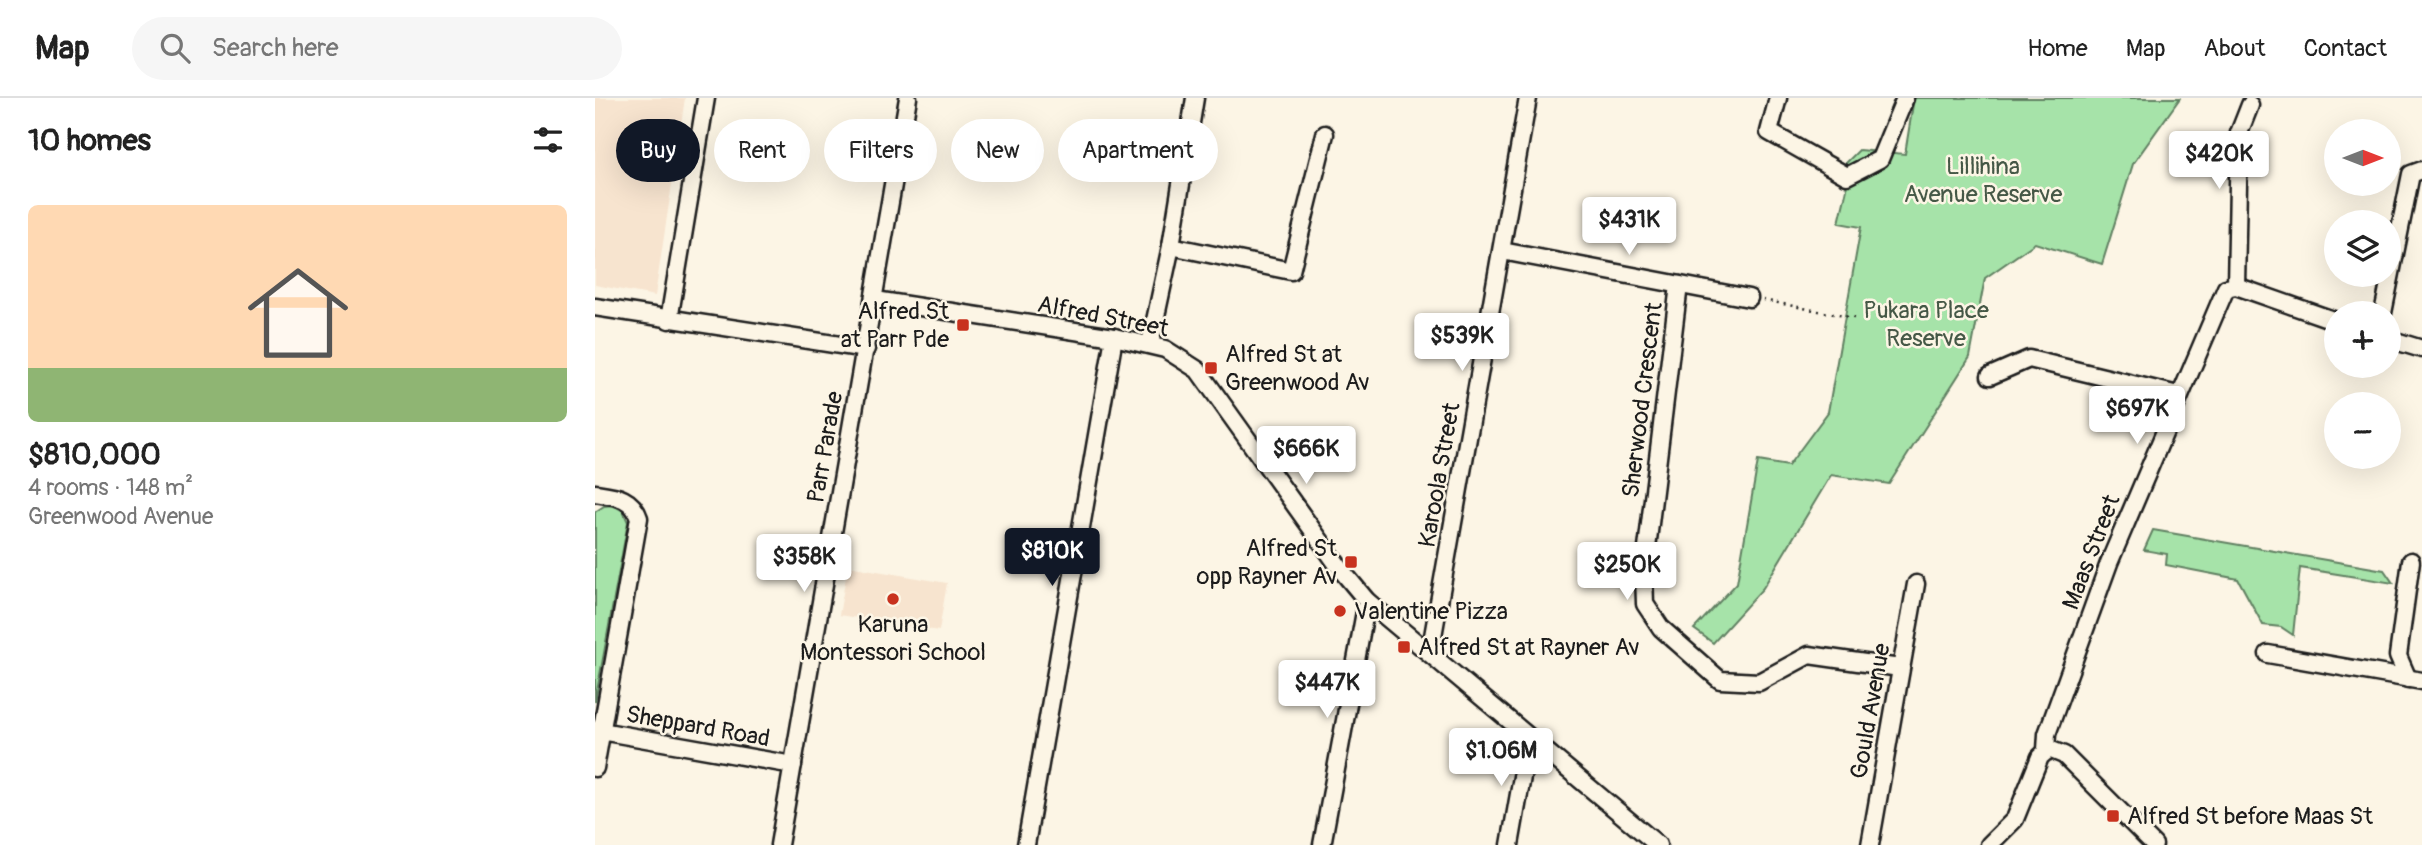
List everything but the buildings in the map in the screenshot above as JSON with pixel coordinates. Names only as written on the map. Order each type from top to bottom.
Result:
[{"type":"street","points":[[669,320],[706,98]]},
{"type":"street","name":"Parr Parade","points":[[779,845],[908,98]]},
{"type":"street","points":[[1150,344],[1171,246],[1195,98]]},
{"type":"street","name":"Karoola Street","points":[[1430,653],[1528,98]]},
{"type":"street","points":[[1778,98],[1769,132],[1847,176],[1880,159],[1905,98]]},
{"type":"street","points":[[2251,105],[2239,133],[2235,286],[2324,317]]},
{"type":"street","points":[[1171,246],[1291,271],[1325,134]]},
{"type":"street","points":[[2385,301],[2411,174],[2422,170]]},
{"type":"street","points":[[1502,251],[1749,298]]},
{"type":"street","name":"Sherwood Crescent","points":[[1679,285],[1644,573],[1645,604],[1661,628],[1720,680],[1759,682],[1809,655],[1899,668]]},
{"type":"street","name":"Maas Street","points":[[2046,750],[2047,734],[2109,563],[2226,288],[2235,286]]},
{"type":"street","name":"Alfred Street","points":[[875,300],[1114,337],[1150,344],[1179,355],[1203,376],[1342,571],[1367,601],[1658,845]]},
{"type":"street","points":[[595,307],[866,349]]},
{"type":"street","points":[[1026,845],[1114,337]]},
{"type":"street","points":[[2401,343],[2422,349]]},
{"type":"street","points":[[1990,376],[2029,359],[2178,396]]},
{"type":"street","points":[[595,493],[625,499],[635,505],[639,518],[598,731],[595,768]]},
{"type":"street","points":[[2411,561],[2398,656],[2415,680]]},
{"type":"street","name":"Gould Avenue","points":[[1870,845],[1899,668],[1916,584]]},
{"type":"street","points":[[1322,845],[1367,601]]},
{"type":"street","points":[[2268,654],[2415,680]]},
{"type":"street","name":"Sheppard Road","points":[[598,731],[793,765]]},
{"type":"street","points":[[1510,845],[1529,737]]},
{"type":"street","points":[[1989,845],[2015,819],[2046,750],[2053,748],[2064,755],[2154,845]]},
{"type":"path","points":[[1749,298],[1854,318]]},
{"type":"shaded area","points":[[595,98],[685,98],[682,119],[616,119],[616,182],[672,182],[655,296],[595,285]]},
{"type":"shaded area","name":"Karuna Montessori School","points":[[848,566],[947,583],[939,631],[839,615]]},
{"type":"green space","points":[[1914,98],[2180,98],[2133,164],[2102,264],[2035,243],[1985,278],[1970,357],[1889,484],[1831,475],[1763,588],[1713,643],[1694,629],[1737,583],[1758,461],[1788,466],[1828,412],[1861,227],[1839,223],[1847,189],[1840,169],[1859,150],[1905,154]]},
{"type":"green space","points":[[613,505],[623,511],[628,522],[595,702],[595,512],[604,506]]},
{"type":"green space","points":[[2153,530],[2384,570],[2393,583],[2300,568],[2293,635],[2281,627],[2263,625],[2238,579],[2166,565],[2167,554],[2144,550]]},
{"type":"place","name":"Alfred St at Parr Pde","points":[[963,325]]},
{"type":"place","name":"Alfred St at Greenwood Av","points":[[1211,368]]},
{"type":"place","name":"Alfred St opp Rayner Av","points":[[1351,562]]},
{"type":"place","name":"Karuna Montessori School","points":[[893,599]]},
{"type":"place","name":"Valentine Pizza","points":[[1340,611]]},
{"type":"place","name":"Alfred St at Rayner Av","points":[[1404,647]]},
{"type":"place","name":"Alfred St before Maas St","points":[[2113,816]]},
{"type":"park label","name":"Lillihina Avenue Reserve","points":[[1983,180]]},
{"type":"park label","name":"Pukara Place Reserve","points":[[1926,324]]}]
